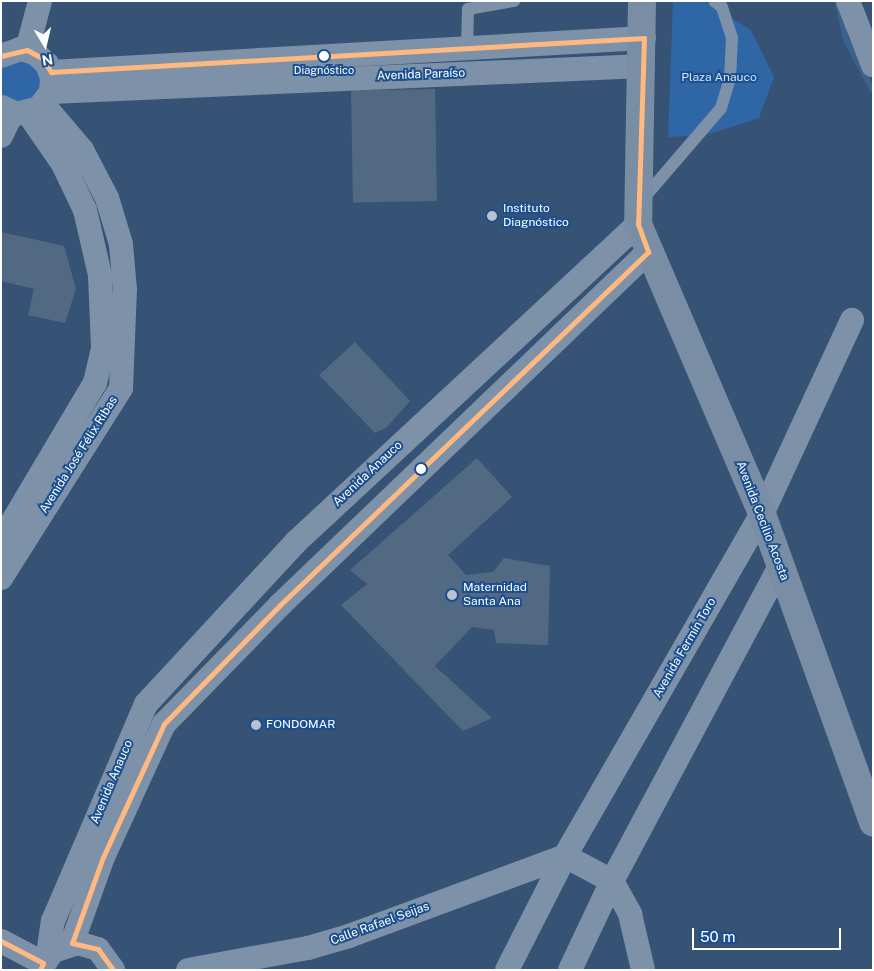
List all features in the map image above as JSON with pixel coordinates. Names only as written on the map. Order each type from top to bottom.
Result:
[{"type":"main road","points":[[638,214],[644,38],[642,1]]},
{"type":"main road","name":"Avenida Cecilio Acosta","points":[[638,214],[648,252],[762,514],[873,822]]},
{"type":"street","points":[[27,50],[40,1]]},
{"type":"street","points":[[848,1],[873,65]]},
{"type":"street","name":"Avenida Paraíso","points":[[31,100],[467,49],[644,38]]},
{"type":"street","points":[[1,56],[27,50],[42,58],[31,100],[1,136]]},
{"type":"street","name":"Avenida Paraíso","points":[[31,100],[642,66]]},
{"type":"street","name":"Avenida José Félix Ribas","points":[[1,541],[95,383],[103,347],[100,275],[85,210],[31,100]]},
{"type":"street","name":"Avenida José Félix Ribas","points":[[1,578],[121,388],[124,290],[121,244],[107,198],[82,150],[31,100]]},
{"type":"street","name":"Avenida Anauco","points":[[43,963],[53,921],[146,704],[296,542],[638,214]]},
{"type":"street","name":"Avenida Anauco","points":[[72,943],[99,866],[164,724],[320,566],[648,252]]},
{"type":"street","name":"Avenida Fermín Toro","points":[[507,970],[565,856],[762,514],[852,320]]},
{"type":"street","points":[[296,542],[320,566]]},
{"type":"street","points":[[570,970],[612,881],[780,567]]},
{"type":"street","points":[[565,856],[612,881],[630,914],[642,970]]},
{"type":"street","name":"Calle Rafael Seijas","points":[[188,970],[308,948],[349,936],[565,856]]},
{"type":"street","points":[[1,941],[43,963],[72,943],[98,949],[113,970]]},
{"type":"lane","points":[[467,49],[468,9],[514,1]]},
{"type":"lane","points":[[638,214],[721,108],[730,79],[732,38],[722,7],[714,1]]},
{"type":"green space","name":"Plaza Anauco","points":[[673,1],[703,1],[751,30],[774,77],[759,118],[706,135],[668,137]]},
{"type":"green space","points":[[11,56],[44,67],[40,102],[1,103],[1,61]]},
{"type":"building","points":[[435,89],[437,201],[353,202],[351,90]]},
{"type":"building","points":[[1,232],[64,246],[76,289],[65,323],[28,315],[34,289],[1,281]]},
{"type":"building","points":[[355,342],[410,401],[386,428],[375,433],[319,375]]},
{"type":"building","name":"Maternidad Santa Ana","points":[[477,458],[512,497],[448,555],[466,575],[493,572],[504,558],[550,566],[548,645],[496,643],[494,630],[472,627],[435,666],[492,718],[463,731],[341,605],[367,584],[350,570]]},
{"type":"waterway","points":[[838,2],[847,41],[873,90]]},
{"type":"transit line","points":[[1,56],[27,50],[42,58],[51,72],[644,38],[638,224],[648,252],[280,605],[164,724],[103,857],[72,943],[98,949],[113,970]]},
{"type":"transit line","points":[[1,941],[43,963],[40,970]]},
{"type":"place","name":"Diagnóstico","points":[[324,56]]},
{"type":"place","name":"Instituto Diagnóstico","points":[[492,216]]},
{"type":"place","name":"Maternidad Santa Ana","points":[[452,595]]},
{"type":"place","name":"FONDOMAR","points":[[256,725]]}]
